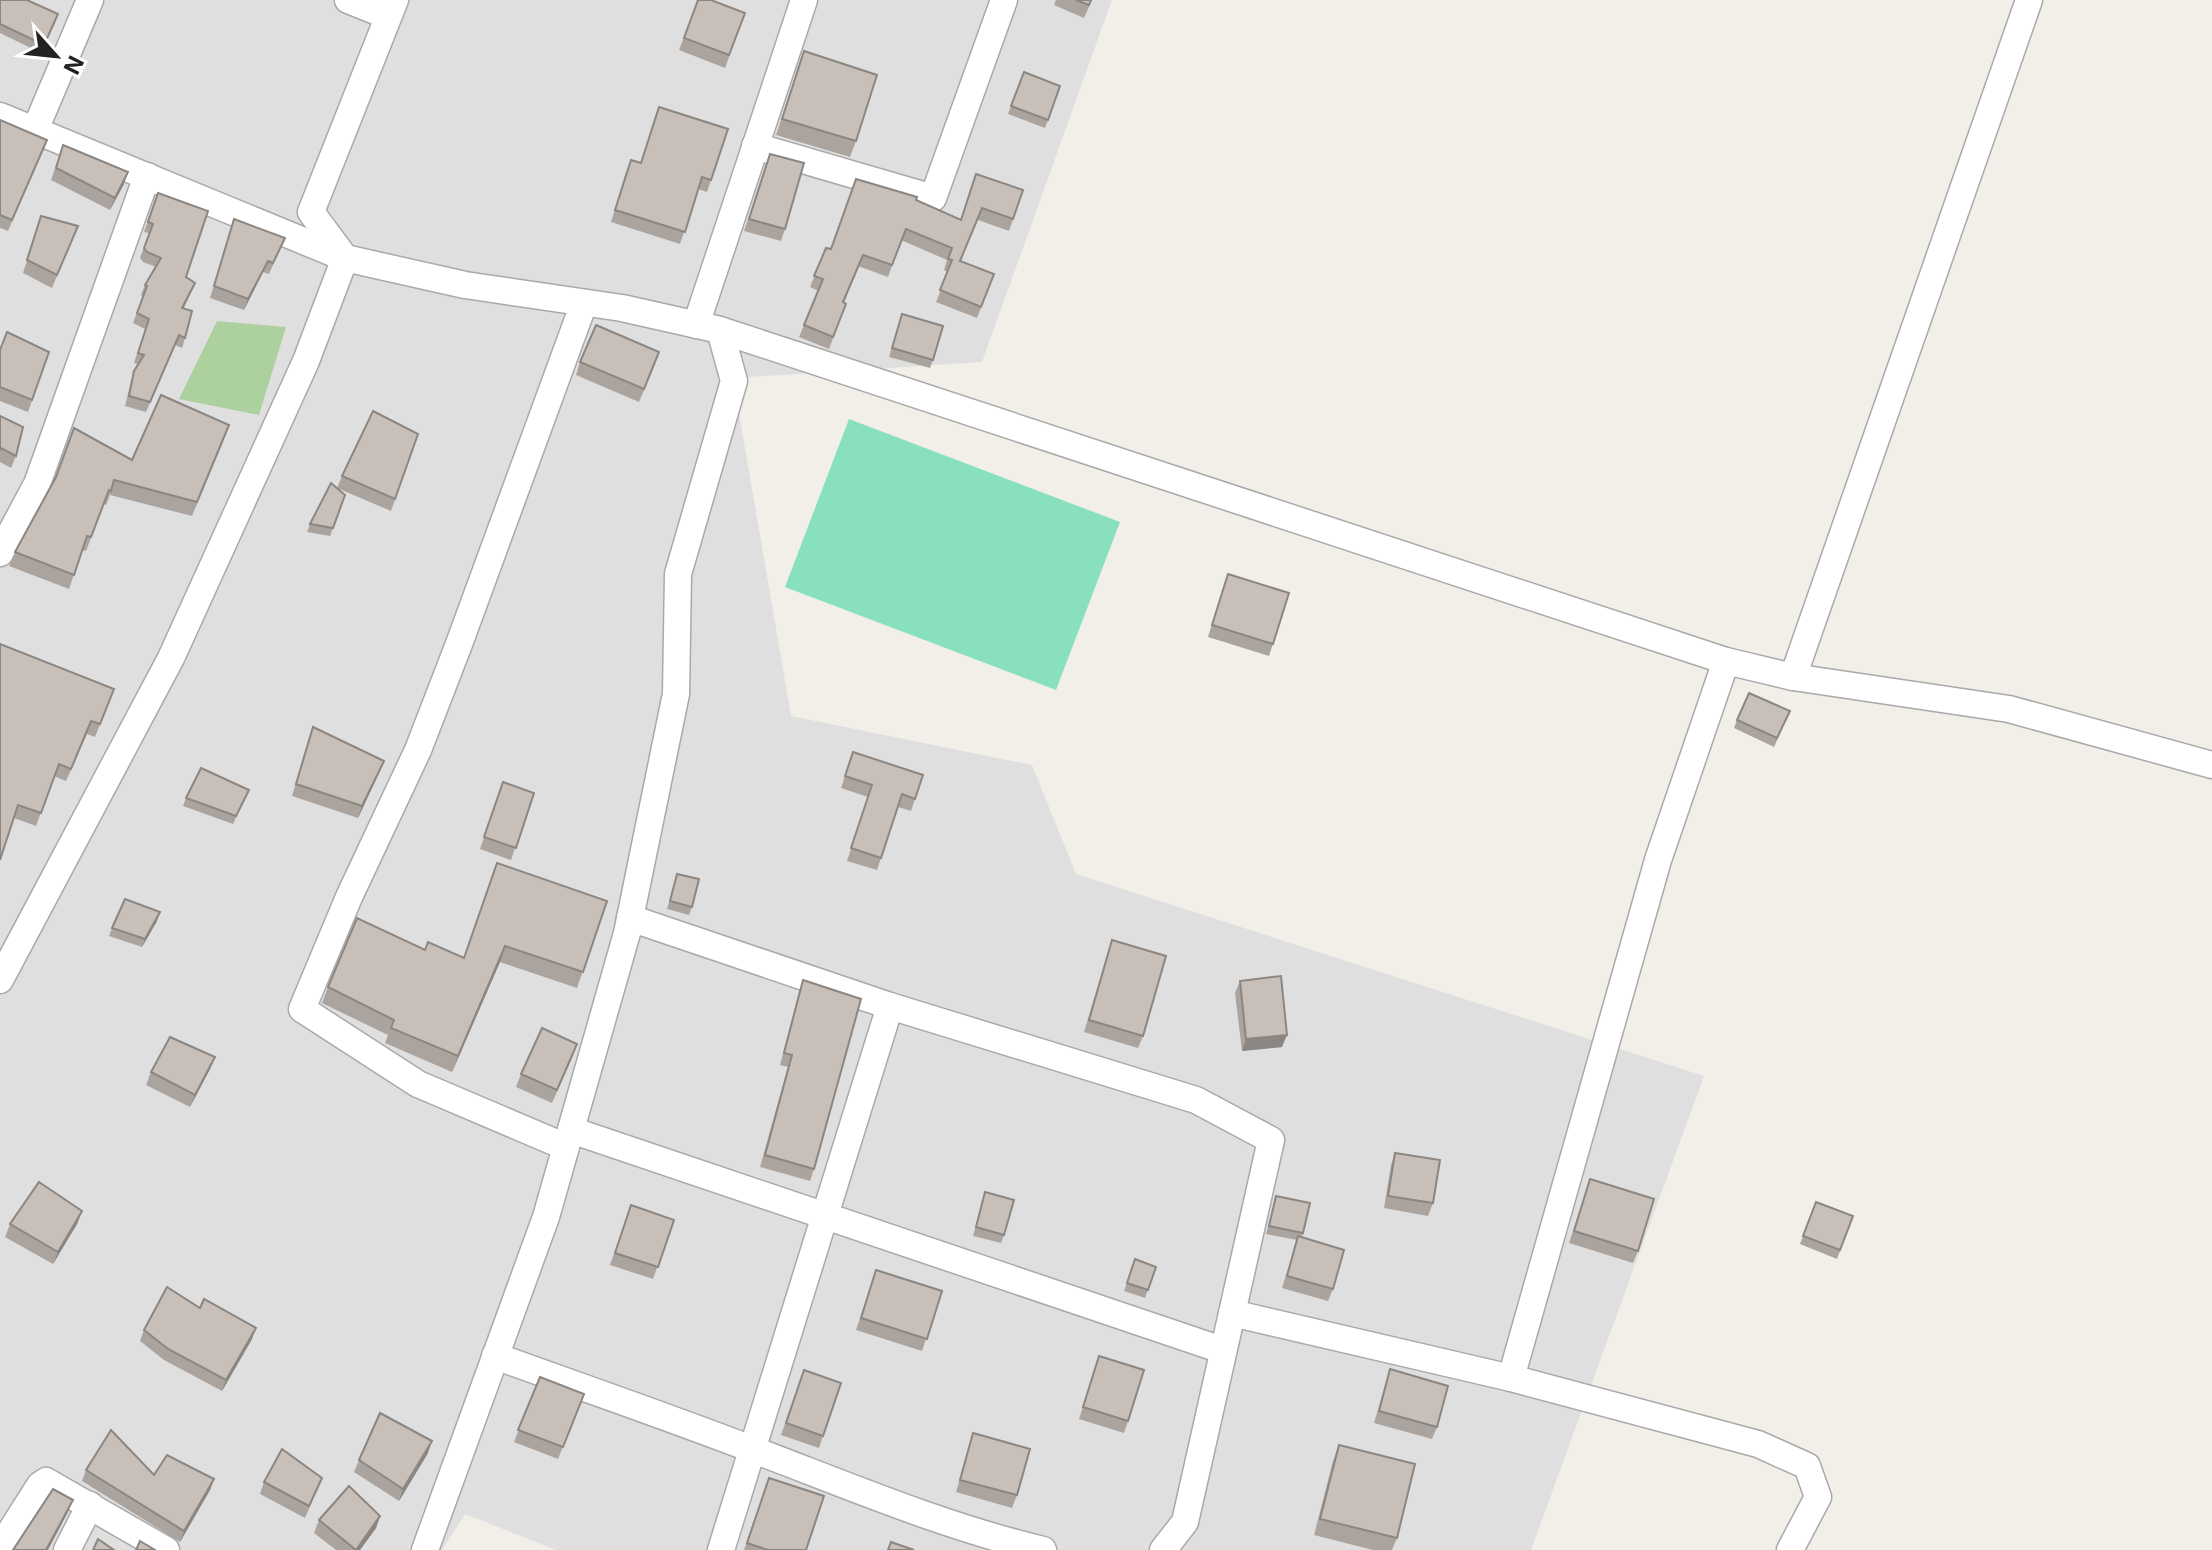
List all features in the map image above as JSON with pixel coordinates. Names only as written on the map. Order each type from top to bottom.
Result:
[{"type":"street","points":[[35,130],[90,0]]},
{"type":"street","points":[[345,258],[311,212],[392,8],[348,0]]},
{"type":"street","points":[[425,1550],[546,1217],[630,918],[676,694],[678,574],[734,381],[708,328],[755,146],[804,0]]},
{"type":"street","points":[[755,146],[933,198],[1004,0]]},
{"type":"street","points":[[1793,677],[2029,0]]},
{"type":"street","points":[[0,116],[345,258],[465,285],[622,308],[708,328],[1726,661],[1793,677],[2009,709],[2212,765]]},
{"type":"street","points":[[0,553],[37,484],[147,176]]},
{"type":"street","points":[[0,980],[171,658],[306,361],[345,258]]},
{"type":"street","points":[[584,303],[418,750],[349,897],[302,1009],[418,1084],[568,1138],[826,1216],[1222,1350]]},
{"type":"street","points":[[1511,1378],[1658,860],[1726,661]]},
{"type":"street","points":[[630,918],[890,1006],[1196,1100],[1271,1140],[1185,1522],[1163,1550]]},
{"type":"street","points":[[721,1550],[890,1006]]},
{"type":"street","points":[[1232,1313],[1511,1378],[1758,1444],[1807,1466],[1818,1497],[1790,1550]]},
{"type":"street","points":[[495,1356],[753,1449],[893,1504],[1000,1540],[1043,1550]]},
{"type":"street","points":[[0,1548],[40,1485],[46,1481],[166,1550]]},
{"type":"street","points":[[67,1550],[90,1505]]},
{"type":"shaded area","points":[[0,0],[1112,0],[982,362],[733,378],[791,716],[1032,765],[1076,874],[1704,1076],[1531,1550],[556,1550],[465,1514],[442,1550],[0,1550]]},
{"type":"green space","points":[[217,321],[286,327],[259,415],[179,399]]},
{"type":"green space","points":[[849,419],[1120,522],[1056,690],[785,587]]},
{"type":"building","points":[[0,0],[27,0],[58,14],[44,45],[0,24]]},
{"type":"building","points":[[698,0],[711,0],[745,13],[729,55],[684,38]]},
{"type":"building","points":[[804,51],[877,75],[856,141],[782,119]]},
{"type":"building","points":[[1024,72],[1060,86],[1048,120],[1011,106]]},
{"type":"building","points":[[659,107],[728,129],[711,180],[702,177],[685,232],[615,210],[631,160],[641,163]]},
{"type":"building","points":[[0,120],[47,140],[12,220],[0,215]]},
{"type":"building","points":[[63,145],[128,172],[115,198],[56,168]]},
{"type":"building","points":[[770,154],[804,163],[785,229],[749,219]]},
{"type":"building","points":[[976,174],[1023,190],[1013,219],[982,208],[960,261],[994,274],[981,307],[940,290],[952,260],[948,259],[952,248],[906,229],[892,265],[863,255],[843,302],[846,304],[833,337],[804,325],[823,279],[814,276],[826,248],[831,249],[856,179],[917,197],[916,200],[961,220]]},
{"type":"building","points":[[158,193],[208,211],[186,277],[195,283],[182,308],[192,311],[185,338],[179,335],[150,402],[129,396],[134,371],[144,355],[138,353],[149,319],[137,313],[145,285],[161,258],[144,248],[153,224],[148,222]]},
{"type":"building","points":[[41,216],[78,226],[57,275],[27,260]]},
{"type":"building","points":[[234,219],[285,238],[273,263],[268,261],[248,299],[214,286]]},
{"type":"building","points":[[902,314],[943,326],[933,360],[892,348]]},
{"type":"building","points":[[596,325],[659,352],[644,389],[580,362]]},
{"type":"building","points":[[7,332],[49,352],[32,400],[0,387],[0,350]]},
{"type":"building","points":[[161,395],[229,425],[197,502],[114,480],[91,537],[87,536],[74,575],[15,552],[56,477],[74,428],[132,460]]},
{"type":"building","points":[[373,411],[418,434],[395,499],[342,476]]},
{"type":"building","points":[[0,416],[23,427],[16,456],[0,450]]},
{"type":"building","points":[[331,483],[345,495],[333,528],[310,524]]},
{"type":"building","points":[[1228,574],[1289,593],[1273,644],[1212,625]]},
{"type":"building","points":[[0,644],[114,689],[100,724],[91,721],[71,769],[59,764],[41,813],[18,805],[0,860]]},
{"type":"building","points":[[1749,693],[1790,711],[1777,738],[1737,720]]},
{"type":"building","points":[[313,727],[384,761],[362,806],[296,784]]},
{"type":"building","points":[[853,752],[923,775],[915,799],[902,794],[881,858],[851,848],[872,785],[845,776]]},
{"type":"building","points":[[201,768],[249,790],[236,816],[186,798]]},
{"type":"building","points":[[503,782],[534,793],[516,848],[484,837]]},
{"type":"building","points":[[497,863],[607,901],[583,972],[505,946],[458,1056],[391,1028],[394,1020],[328,987],[357,918],[425,950],[428,942],[464,958]]},
{"type":"building","points":[[677,874],[699,879],[692,907],[670,901]]},
{"type":"building","points":[[125,899],[160,912],[145,939],[112,928]]},
{"type":"building","points":[[1112,940],[1166,956],[1143,1036],[1089,1020]]},
{"type":"building","points":[[1281,976],[1287,1035],[1246,1039],[1240,981]]},
{"type":"building","points":[[803,980],[861,999],[814,1169],[765,1155],[792,1055],[784,1053]]},
{"type":"building","points":[[542,1028],[577,1044],[557,1090],[521,1074]]},
{"type":"building","points":[[170,1037],[215,1057],[195,1095],[151,1072]]},
{"type":"building","points":[[1395,1153],[1440,1160],[1433,1203],[1388,1196]]},
{"type":"building","points":[[1590,1179],[1654,1199],[1638,1251],[1574,1231]]},
{"type":"building","points":[[39,1182],[82,1211],[58,1252],[10,1224]]},
{"type":"building","points":[[985,1192],[1014,1200],[1004,1235],[976,1227]]},
{"type":"building","points":[[1276,1196],[1310,1203],[1303,1233],[1269,1226]]},
{"type":"building","points":[[1816,1202],[1853,1216],[1840,1250],[1803,1236]]},
{"type":"building","points":[[631,1205],[674,1220],[658,1267],[615,1253]]},
{"type":"building","points":[[1298,1236],[1344,1250],[1333,1289],[1287,1276]]},
{"type":"building","points":[[1135,1259],[1156,1267],[1148,1290],[1127,1283]]},
{"type":"building","points":[[876,1270],[942,1291],[927,1339],[861,1318]]},
{"type":"building","points":[[167,1287],[200,1308],[204,1299],[256,1328],[226,1380],[168,1349],[144,1330]]},
{"type":"building","points":[[1099,1356],[1144,1370],[1128,1421],[1083,1407]]},
{"type":"building","points":[[1390,1369],[1448,1386],[1437,1427],[1379,1411]]},
{"type":"building","points":[[804,1370],[841,1383],[823,1436],[786,1423]]},
{"type":"building","points":[[540,1377],[584,1394],[563,1447],[518,1430]]},
{"type":"building","points":[[380,1413],[432,1441],[403,1489],[359,1460]]},
{"type":"building","points":[[111,1430],[154,1475],[167,1455],[214,1479],[184,1531],[86,1470]]},
{"type":"building","points":[[973,1433],[1030,1449],[1017,1495],[960,1480]]},
{"type":"building","points":[[1339,1445],[1415,1464],[1397,1538],[1320,1519]]},
{"type":"building","points":[[282,1449],[322,1478],[309,1506],[264,1482]]},
{"type":"building","points":[[769,1478],[824,1496],[806,1550],[768,1550],[747,1543]]},
{"type":"building","points":[[349,1486],[380,1516],[356,1550],[319,1520]]},
{"type":"building","points":[[53,1489],[73,1500],[46,1550],[13,1550]]},
{"type":"building","points":[[98,1539],[114,1550],[93,1550]]},
{"type":"building","points":[[140,1541],[155,1550],[136,1550]]},
{"type":"building","points":[[891,1542],[914,1550],[888,1550]]}]
